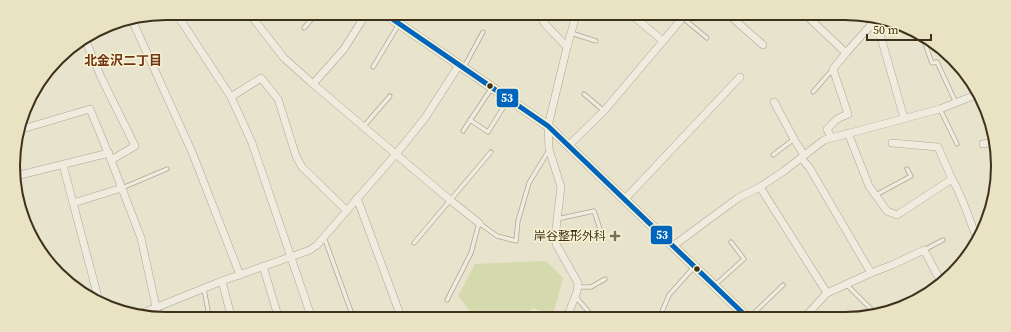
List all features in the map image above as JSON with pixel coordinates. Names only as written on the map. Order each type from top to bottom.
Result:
[{"type":"street","points":[[181,20],[231,97],[252,143],[310,312]]},
{"type":"street","points":[[254,20],[284,58],[363,127],[479,223]]},
{"type":"street","points":[[313,84],[344,49],[362,20]]},
{"type":"street","points":[[393,20],[510,98],[548,126],[695,266],[738,312]]},
{"type":"street","points":[[542,20],[566,47]]},
{"type":"street","points":[[569,312],[576,296],[578,283],[556,244],[555,237],[561,186],[549,149],[548,126],[566,47],[575,20]]},
{"type":"street","points":[[638,20],[663,41]]},
{"type":"street","points":[[569,145],[604,111],[681,20]]},
{"type":"street","points":[[735,20],[763,45]]},
{"type":"street","points":[[811,20],[846,54]]},
{"type":"street","points":[[831,137],[827,129],[837,119],[848,114],[833,69],[873,23]]},
{"type":"street","points":[[134,24],[192,152],[240,275]]},
{"type":"street","points":[[878,24],[904,118]]},
{"type":"street","points":[[20,175],[110,156],[135,146],[101,77],[87,44]]},
{"type":"street","points":[[147,311],[222,281],[310,250],[317,245],[426,118],[462,66]]},
{"type":"street","points":[[625,199],[740,77]]},
{"type":"street","points":[[231,97],[261,78],[278,99],[296,156],[302,167],[346,210]]},
{"type":"street","points":[[673,246],[738,198],[760,187],[784,171],[824,140],[940,109],[973,96]]},
{"type":"street","points":[[774,102],[802,156],[871,273]]},
{"type":"street","points":[[25,128],[90,109],[110,156],[140,238],[158,312]]},
{"type":"street","points":[[848,133],[869,186],[887,211],[897,215],[952,179]]},
{"type":"street","points":[[892,143],[938,147],[952,179],[964,201],[975,233]]},
{"type":"street","points":[[983,144],[989,143]]},
{"type":"street","points":[[63,165],[98,295]]},
{"type":"street","points":[[760,187],[827,293]]},
{"type":"street","points":[[73,203],[122,188]]},
{"type":"street","points":[[357,198],[399,312]]},
{"type":"street","points":[[810,312],[827,293],[924,250],[939,278]]},
{"type":"street","points":[[263,266],[277,312]]},
{"type":"street","points":[[222,281],[230,312]]},
{"type":"lane","points":[[304,28],[311,20]]},
{"type":"lane","points":[[687,20],[707,38]]},
{"type":"lane","points":[[373,68],[399,24]]},
{"type":"lane","points":[[462,66],[483,32]]},
{"type":"lane","points":[[571,33],[596,41]]},
{"type":"lane","points":[[925,45],[932,63],[937,62],[956,103]]},
{"type":"lane","points":[[813,92],[833,69]]},
{"type":"lane","points":[[463,131],[492,87]]},
{"type":"lane","points":[[584,94],[604,111]]},
{"type":"lane","points":[[363,127],[390,96]]},
{"type":"lane","points":[[470,120],[488,132],[510,98]]},
{"type":"lane","points":[[940,109],[956,144]]},
{"type":"lane","points":[[773,155],[794,139]]},
{"type":"lane","points":[[447,300],[471,253],[479,223],[497,236],[516,242],[518,221],[529,183],[549,149]]},
{"type":"lane","points":[[414,243],[491,152]]},
{"type":"lane","points":[[122,188],[167,169]]},
{"type":"lane","points":[[876,195],[912,176],[907,169]]},
{"type":"lane","points":[[557,219],[594,211],[603,238]]},
{"type":"lane","points":[[324,236],[352,312]]},
{"type":"lane","points":[[924,250],[943,240]]},
{"type":"lane","points":[[715,286],[744,259],[731,242]]},
{"type":"lane","points":[[661,312],[669,295],[695,266]]},
{"type":"lane","points":[[578,287],[591,286],[605,279]]},
{"type":"lane","points":[[846,284],[871,309]]},
{"type":"lane","points":[[755,312],[783,285]]},
{"type":"lane","points":[[204,289],[208,312]]},
{"type":"lane","points":[[576,296],[588,312]]},
{"type":"green space","points":[[546,261],[563,278],[554,312],[544,312],[533,308],[528,312],[471,312],[458,296],[475,264]]},
{"type":"transit line","name":"53","points":[[394,20],[548,126],[742,312]]},
{"type":"place","name":"岸谷整形外科","points":[[615,236]]},
{"type":"district","name":"北金沢二丁目","points":[[123,60]]}]
